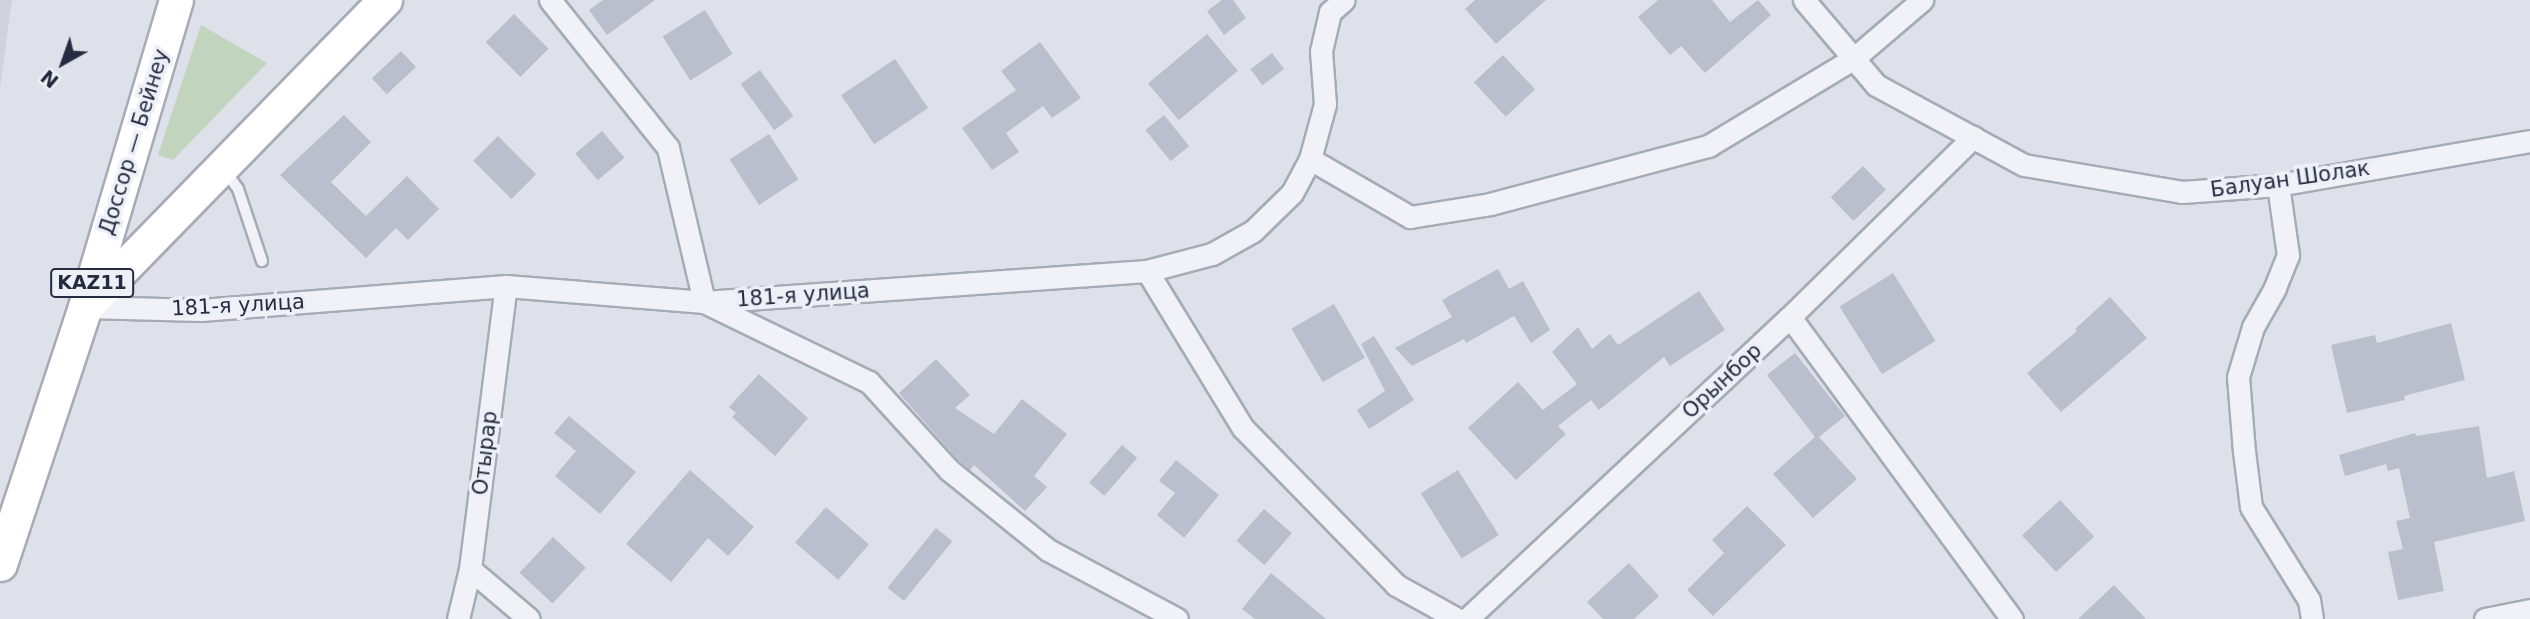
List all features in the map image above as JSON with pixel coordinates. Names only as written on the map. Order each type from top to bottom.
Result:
[{"type":"highway","name":"Доссор — Бейнеу","points":[[0,564],[85,307],[176,0]]},
{"type":"highway","points":[[85,307],[220,165],[385,0]]},
{"type":"street","points":[[550,0],[668,148],[704,302],[869,382],[948,470],[1048,550],[1177,619]]},
{"type":"street","name":"181-я улица","points":[[85,307],[201,310],[506,286],[704,302],[1147,271],[1212,254],[1253,231],[1292,193],[1310,159],[1325,104],[1321,51],[1330,12],[1344,0]]},
{"type":"street","name":"Балуан Шолак","points":[[1804,0],[1876,85],[2024,165],[2182,192],[2278,185],[2530,141]]},
{"type":"street","points":[[1310,159],[1410,217],[1490,204],[1709,146],[1853,59],[1922,0]]},
{"type":"street","name":"Орынбор","points":[[1468,618],[1790,317],[1973,138]]},
{"type":"street","points":[[2278,185],[2288,255],[2275,288],[2253,327],[2238,377],[2251,507],[2309,600],[2312,619]]},
{"type":"street","points":[[1147,271],[1243,428],[1396,585],[1468,618]]},
{"type":"street","name":"Отырар","points":[[458,619],[470,569],[506,286]]},
{"type":"street","points":[[1790,317],[2012,619]]},
{"type":"street","points":[[470,569],[528,619]]},
{"type":"street","points":[[2485,619],[2530,610]]},
{"type":"lane","points":[[220,165],[238,189],[262,261]]},
{"type":"shaded area","points":[[0,0],[12,0],[0,89]]},
{"type":"green space","points":[[201,25],[267,63],[173,160],[158,155]]},
{"type":"building","points":[[603,0],[655,0],[607,35],[589,10]]},
{"type":"building","points":[[1222,0],[1233,0],[1246,18],[1224,35],[1207,11]]},
{"type":"building","points":[[1475,0],[1546,0],[1496,44],[1465,9]]},
{"type":"building","points":[[1658,0],[1712,0],[1730,22],[1758,0],[1771,15],[1705,73],[1681,46],[1670,55],[1638,17]]},
{"type":"building","points":[[705,10],[733,54],[690,81],[663,36]]},
{"type":"building","points":[[514,14],[549,49],[520,77],[486,42]]},
{"type":"building","points":[[1207,34],[1238,71],[1179,120],[1148,83]]},
{"type":"building","points":[[1040,42],[1081,98],[1052,118],[1043,106],[1006,133],[1019,152],[992,170],[962,128],[1016,90],[1001,71]]},
{"type":"building","points":[[401,51],[416,67],[387,94],[372,78]]},
{"type":"building","points":[[1272,53],[1284,69],[1262,85],[1250,69]]},
{"type":"building","points":[[1503,55],[1535,89],[1506,117],[1474,82]]},
{"type":"building","points":[[895,59],[928,108],[874,144],[841,95]]},
{"type":"building","points":[[760,70],[794,116],[774,130],[741,84]]},
{"type":"building","points":[[344,115],[371,142],[331,182],[366,216],[407,176],[439,209],[408,240],[396,228],[366,258],[280,175]]},
{"type":"building","points":[[1164,115],[1189,146],[1171,161],[1145,130]]},
{"type":"building","points":[[602,131],[624,158],[598,180],[575,153]]},
{"type":"building","points":[[769,134],[798,179],[759,205],[730,160]]},
{"type":"building","points":[[498,136],[536,174],[511,199],[473,161]]},
{"type":"building","points":[[1863,166],[1886,190],[1854,221],[1831,197]]},
{"type":"building","points":[[1498,269],[1509,289],[1523,281],[1550,330],[1531,343],[1514,316],[1466,343],[1464,339],[1412,366],[1395,348],[1452,317],[1442,300]]},
{"type":"building","points":[[1893,273],[1935,341],[1882,374],[1840,306]]},
{"type":"building","points":[[1699,291],[1725,330],[1670,366],[1664,357],[1599,410],[1591,400],[1558,426],[1566,434],[1516,480],[1468,428],[1518,382],[1543,410],[1577,384],[1552,352],[1578,327],[1592,349],[1610,334],[1618,345]]},
{"type":"building","points":[[2110,297],[2147,338],[2061,412],[2027,373],[2077,331],[2075,329]]},
{"type":"building","points":[[1334,304],[1365,358],[1323,382],[1292,328]]},
{"type":"building","points":[[2451,323],[2465,380],[2404,396],[2405,400],[2347,413],[2331,345],[2375,335],[2377,343]]},
{"type":"building","points":[[1374,336],[1414,400],[1369,429],[1357,410],[1385,391],[1361,344]]},
{"type":"building","points":[[1795,353],[1845,416],[1819,437],[1857,479],[1813,518],[1773,474],[1815,437],[1767,375]]},
{"type":"building","points":[[936,359],[970,395],[955,408],[994,434],[1022,399],[1067,434],[1034,476],[1047,487],[1025,511],[974,465],[970,470],[958,460],[899,393]]},
{"type":"building","points":[[759,374],[808,418],[775,456],[732,417],[736,413],[729,407]]},
{"type":"building","points":[[569,416],[636,472],[600,514],[555,476],[576,451],[554,433]]},
{"type":"building","points":[[2479,426],[2487,478],[2514,471],[2525,521],[2434,542],[2444,591],[2398,600],[2388,552],[2403,549],[2396,521],[2410,518],[2399,468],[2388,471],[2386,464],[2345,476],[2339,455],[2415,433],[2416,436]]},
{"type":"building","points":[[1122,445],[1137,458],[1104,496],[1089,483]]},
{"type":"building","points":[[1176,460],[1219,495],[1184,538],[1157,515],[1175,493],[1159,481]]},
{"type":"building","points":[[690,470],[754,527],[728,556],[708,538],[671,582],[626,544]]},
{"type":"building","points":[[1458,470],[1499,535],[1461,559],[1421,493]]},
{"type":"building","points":[[2060,500],[2094,537],[2056,572],[2022,535]]},
{"type":"building","points":[[1747,506],[1786,545],[1713,616],[1687,590],[1724,553],[1712,540]]},
{"type":"building","points":[[826,507],[869,544],[838,580],[795,542]]},
{"type":"building","points":[[1264,509],[1292,533],[1264,565],[1236,541]]},
{"type":"building","points":[[936,528],[952,541],[904,601],[888,588]]},
{"type":"building","points":[[553,537],[586,568],[552,604],[520,573]]},
{"type":"building","points":[[1629,563],[1659,596],[1634,619],[1603,619],[1587,602]]},
{"type":"building","points":[[1271,573],[1326,619],[1255,619],[1242,609]]},
{"type":"building","points":[[2114,585],[2146,619],[2078,619]]}]
